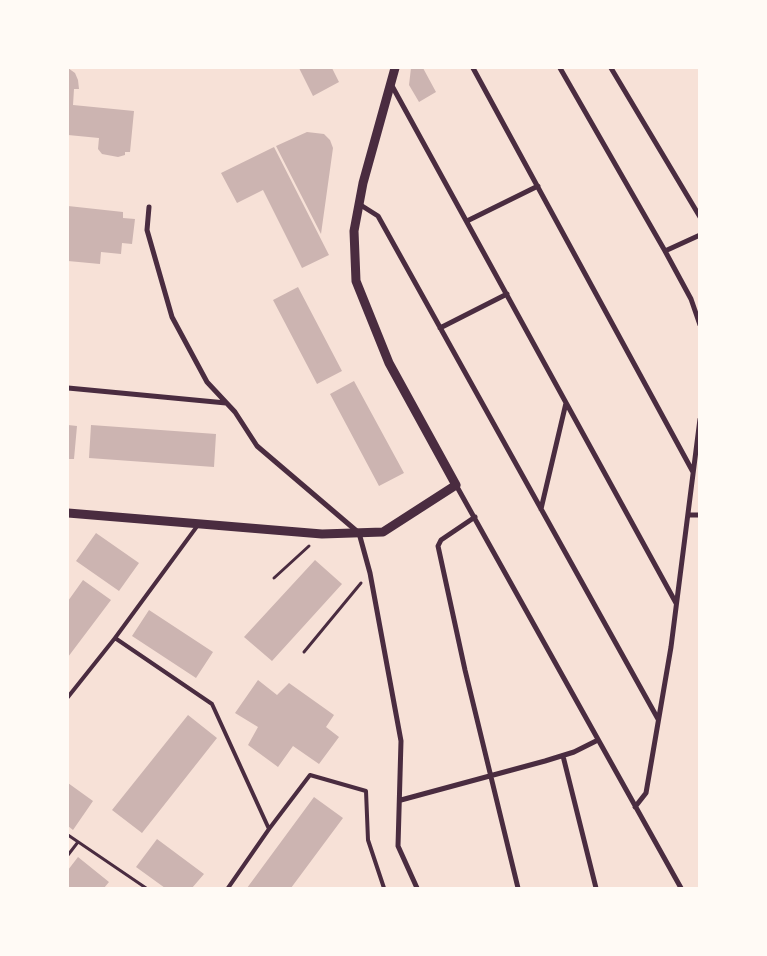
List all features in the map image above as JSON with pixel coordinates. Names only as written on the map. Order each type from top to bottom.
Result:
[{"type":"street","points":[[395,68],[363,183],[354,231],[356,281],[389,363],[681,888]]},
{"type":"street","points":[[473,68],[693,472]]},
{"type":"street","points":[[560,68],[691,299],[700,325]]},
{"type":"street","points":[[611,68],[700,217]]},
{"type":"street","points":[[391,83],[676,603]]},
{"type":"street","points":[[467,221],[538,186]]},
{"type":"street","points":[[359,204],[378,216],[658,719]]},
{"type":"street","points":[[148,207],[147,230],[172,316],[207,382],[235,412],[257,446],[359,533],[370,573],[401,741],[398,846],[417,888]]},
{"type":"street","points":[[665,252],[700,234]]},
{"type":"street","points":[[440,328],[507,294]]},
{"type":"street","points":[[68,388],[227,403]]},
{"type":"street","points":[[541,510],[566,402]]},
{"type":"street","points":[[635,807],[646,793],[676,603],[700,419]]},
{"type":"street","points":[[68,513],[322,534],[383,532],[456,485]]},
{"type":"street","points":[[688,514],[700,515]]},
{"type":"street","points":[[474,517],[441,540],[438,546],[465,670],[518,888]]},
{"type":"street","points":[[400,800],[562,756],[598,740]]},
{"type":"street","points":[[562,756],[596,888]]},
{"type":"lane","points":[[68,697],[199,524]]},
{"type":"lane","points":[[114,638],[212,704],[269,829]]},
{"type":"lane","points":[[228,888],[310,775],[366,790],[368,840],[384,888]]},
{"type":"path","points":[[274,578],[322,534]]},
{"type":"path","points":[[304,652],[370,573]]},
{"type":"path","points":[[68,835],[146,888]]},
{"type":"path","points":[[68,855],[78,842]]},
{"type":"building","points":[[68,68],[75,73],[78,80],[79,89],[74,89],[73,105],[134,111],[130,152],[125,152],[125,155],[118,157],[102,154],[98,149],[99,138],[68,135]]},
{"type":"building","points":[[299,68],[332,68],[339,82],[313,96]]},
{"type":"building","points":[[411,68],[423,68],[436,92],[419,102],[409,85]]},
{"type":"building","points":[[307,132],[324,134],[330,140],[333,148],[321,234],[276,146]]},
{"type":"building","points":[[274,147],[329,255],[302,268],[263,190],[237,203],[221,173]]},
{"type":"building","points":[[68,206],[123,212],[123,218],[135,219],[132,244],[122,243],[121,254],[101,252],[100,264],[68,261]]},
{"type":"building","points":[[298,287],[342,371],[317,384],[273,300]]},
{"type":"building","points":[[354,381],[404,473],[379,486],[330,394]]},
{"type":"building","points":[[68,425],[77,426],[74,459],[68,459]]},
{"type":"building","points":[[91,425],[216,434],[214,467],[89,458]]},
{"type":"building","points":[[96,533],[139,563],[119,591],[76,561]]},
{"type":"building","points":[[315,560],[342,584],[272,661],[244,637]]},
{"type":"building","points":[[83,580],[111,600],[68,657],[68,601]]},
{"type":"building","points":[[149,610],[213,652],[196,678],[132,636]]},
{"type":"building","points":[[258,680],[277,695],[289,683],[334,715],[326,727],[339,737],[319,764],[293,746],[278,767],[248,745],[258,727],[235,713]]},
{"type":"building","points":[[188,715],[217,738],[142,833],[112,810]]},
{"type":"building","points":[[68,783],[93,801],[73,830],[68,826]]},
{"type":"building","points":[[314,797],[343,818],[291,888],[247,888]]},
{"type":"building","points":[[157,839],[204,874],[192,888],[165,888],[136,867]]},
{"type":"building","points":[[78,857],[109,882],[104,888],[68,888],[68,870]]}]
